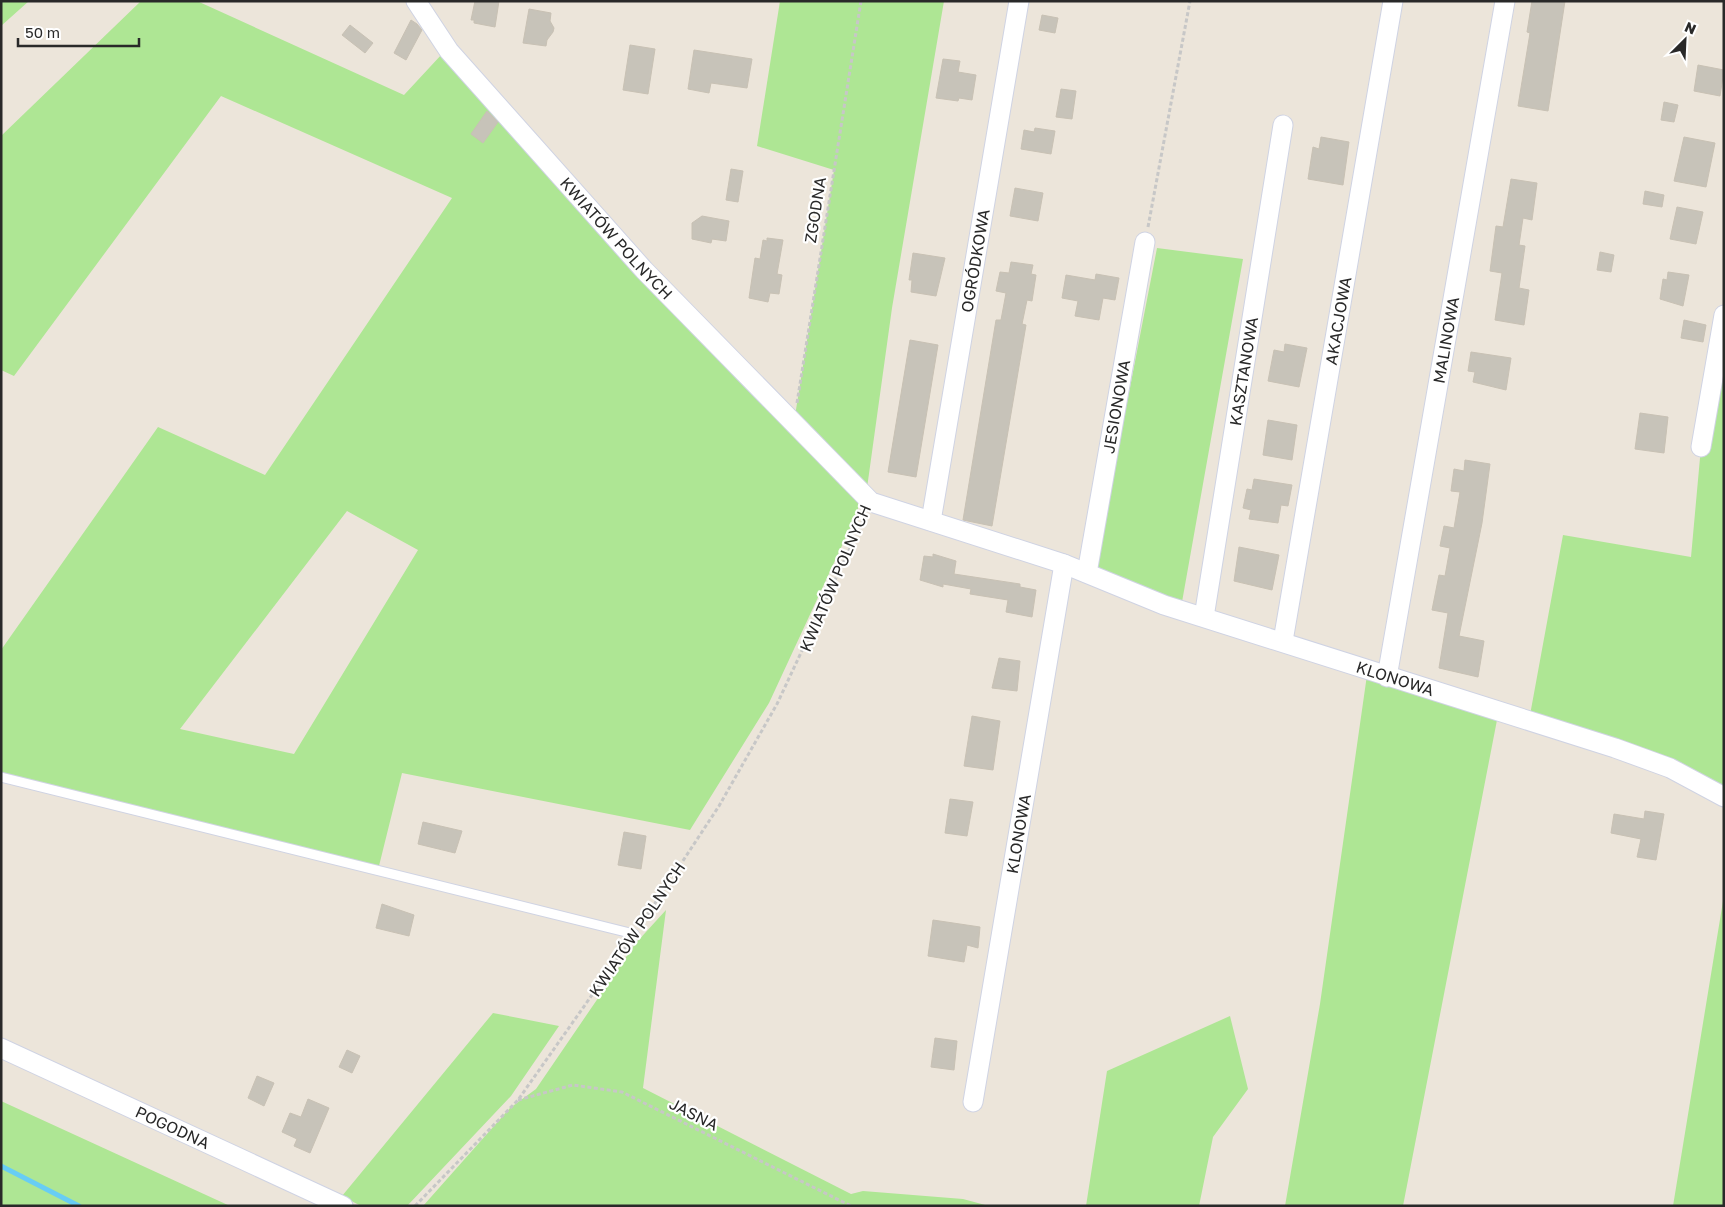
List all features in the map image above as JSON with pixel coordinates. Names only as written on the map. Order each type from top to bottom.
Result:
[{"type":"street","name":"KWIATÓW POLNYCH","points":[[416,1],[449,50],[644,270],[871,502]]},
{"type":"street","name":"OGRÓDKOWA","points":[[931,521],[1019,1]]},
{"type":"street","name":"AKACJOWA","points":[[1282,641],[1393,1]]},
{"type":"street","name":"MALINOWA","points":[[1387,677],[1505,1]]},
{"type":"street","name":"KASZTANOWA","points":[[1204,617],[1283,125]]},
{"type":"street","name":"JESIONOWA","points":[[1087,572],[1145,242]]},
{"type":"street","points":[[1701,447],[1724,315]]},
{"type":"street","name":"KLONOWA","points":[[871,502],[1087,572],[1164,605],[1615,748],[1670,768],[1724,797]]},
{"type":"street","name":"KLONOWA","points":[[973,1102],[1064,564]]},
{"type":"street","name":"POGODNA","points":[[1,1048],[343,1206]]},
{"type":"lane","points":[[1,776],[634,934]]},
{"type":"path","name":"ZGODNA","points":[[794,423],[861,1]]},
{"type":"path","points":[[1145,242],[1190,1]]},
{"type":"path","name":"KWIATÓW POLNYCH","points":[[415,1206],[518,1100],[634,934],[719,806],[778,704],[871,502]]},
{"type":"path","name":"JASNA","points":[[518,1100],[573,1085],[622,1092],[851,1206]]},
{"type":"green space","points":[[1,1],[29,1],[1,26]]},
{"type":"green space","points":[[141,1],[197,1],[404,95],[442,54],[858,500],[858,511],[769,703],[690,830],[402,773],[378,870],[1,777],[1,650],[158,427],[265,475],[452,198],[221,96],[14,376],[1,370],[1,136]],"holes":[[[347,511],[418,550],[294,754],[180,729]]]},
{"type":"green space","points":[[780,1],[944,1],[892,308],[867,488],[795,416],[834,170],[757,146]]},
{"type":"green space","points":[[1157,248],[1243,259],[1182,602],[1095,568]]},
{"type":"green space","points":[[1724,315],[1724,789],[1530,715],[1563,535],[1691,557],[1701,447]]},
{"type":"green space","points":[[1367,675],[1497,720],[1403,1206],[1285,1206],[1320,1004]]},
{"type":"green space","points":[[1724,895],[1724,1206],[1673,1206]]},
{"type":"green space","points":[[666,910],[643,1088],[851,1194],[863,1191],[963,1199],[989,1206],[423,1206],[510,1108],[536,1089],[635,944]]},
{"type":"green space","points":[[493,1013],[559,1026],[511,1096],[408,1205],[361,1206],[342,1196]]},
{"type":"green space","points":[[1230,1016],[1248,1089],[1213,1137],[1199,1206],[1086,1206],[1107,1071]]},
{"type":"green space","points":[[1,1101],[230,1206],[1,1206]]},
{"type":"building","points":[[475,1],[499,1],[495,27],[474,23],[474,20],[471,20]]},
{"type":"building","points":[[1532,1],[1565,1],[1548,111],[1518,106],[1530,33],[1527,32]]},
{"type":"building","points":[[529,9],[551,13],[550,21],[554,28],[547,40],[546,46],[523,43]]},
{"type":"building","points":[[1042,15],[1058,18],[1055,33],[1039,30]]},
{"type":"building","points":[[411,20],[422,30],[406,60],[394,53]]},
{"type":"building","points":[[350,25],[373,43],[365,53],[342,35]]},
{"type":"building","points":[[630,45],[655,49],[648,94],[623,90]]},
{"type":"building","points":[[694,50],[752,59],[747,88],[711,83],[709,93],[688,89]]},
{"type":"building","points":[[943,59],[960,61],[958,72],[976,75],[972,100],[959,98],[958,101],[936,98]]},
{"type":"building","points":[[1698,65],[1724,70],[1720,96],[1694,91]]},
{"type":"building","points":[[1061,89],[1076,91],[1072,119],[1056,117]]},
{"type":"building","points":[[1664,102],[1678,105],[1674,122],[1661,120]]},
{"type":"building","points":[[487,111],[498,122],[483,143],[471,134]]},
{"type":"building","points":[[1035,128],[1055,131],[1051,154],[1021,149],[1024,130],[1034,132]]},
{"type":"building","points":[[1321,137],[1349,142],[1343,185],[1308,179],[1313,147],[1319,149]]},
{"type":"building","points":[[1684,137],[1715,143],[1706,187],[1674,181]]},
{"type":"building","points":[[731,169],[743,171],[738,202],[726,200]]},
{"type":"building","points":[[1511,179],[1537,183],[1532,220],[1523,218],[1519,245],[1525,246],[1519,288],[1529,290],[1524,325],[1495,320],[1502,273],[1490,271],[1496,226],[1503,227]]},
{"type":"building","points":[[1015,188],[1043,193],[1038,221],[1010,216]]},
{"type":"building","points":[[1645,191],[1664,195],[1662,207],[1643,204]]},
{"type":"building","points":[[1677,207],[1703,212],[1696,244],[1670,239]]},
{"type":"building","points":[[702,216],[729,221],[726,241],[712,239],[711,243],[692,239],[692,223]]},
{"type":"building","points":[[767,238],[783,240],[777,274],[782,275],[779,294],[770,293],[768,302],[749,298],[755,258],[760,259],[763,240],[767,241]]},
{"type":"building","points":[[1600,252],[1614,255],[1611,272],[1597,270]]},
{"type":"building","points":[[913,253],[945,258],[936,296],[911,292],[912,280],[909,280]]},
{"type":"building","points":[[1011,262],[1033,265],[1031,274],[1036,275],[1032,301],[1027,300],[1022,324],[1026,325],[992,526],[963,520],[996,320],[1001,320],[1006,293],[996,291],[1000,272],[1009,273]]},
{"type":"building","points":[[1668,272],[1689,275],[1683,306],[1660,299],[1663,279],[1667,280]]},
{"type":"building","points":[[1096,274],[1119,278],[1115,300],[1103,298],[1099,320],[1075,316],[1078,301],[1062,298],[1066,275],[1095,280]]},
{"type":"building","points":[[1684,320],[1706,325],[1703,342],[1681,338]]},
{"type":"building","points":[[910,340],[938,345],[916,477],[888,472]]},
{"type":"building","points":[[1285,344],[1307,348],[1299,387],[1268,381],[1274,350],[1284,352]]},
{"type":"building","points":[[1471,352],[1511,358],[1506,390],[1473,382],[1475,372],[1468,371]]},
{"type":"building","points":[[1640,413],[1668,417],[1664,453],[1635,449]]},
{"type":"building","points":[[1268,420],[1297,425],[1292,460],[1263,455]]},
{"type":"building","points":[[1465,460],[1490,464],[1482,523],[1459,636],[1484,641],[1478,677],[1439,668],[1448,613],[1432,610],[1439,575],[1445,576],[1450,548],[1440,546],[1444,526],[1454,528],[1460,492],[1451,491],[1454,469],[1464,471]]},
{"type":"building","points":[[1254,479],[1292,485],[1288,506],[1281,505],[1278,523],[1249,519],[1251,510],[1243,508],[1247,489],[1252,490]]},
{"type":"building","points":[[1239,547],[1279,555],[1272,590],[1234,581]]},
{"type":"building","points":[[933,554],[956,561],[954,574],[1020,584],[1020,587],[1036,590],[1032,617],[1006,612],[1008,600],[970,594],[971,589],[943,584],[943,587],[920,580],[924,556],[933,557]]},
{"type":"building","points":[[999,658],[1020,661],[1017,691],[992,688]]},
{"type":"building","points":[[972,716],[1000,721],[993,770],[964,766]]},
{"type":"building","points":[[950,799],[973,802],[967,836],[945,833]]},
{"type":"building","points":[[1645,811],[1664,814],[1656,860],[1637,857],[1641,839],[1611,833],[1614,814],[1644,819]]},
{"type":"building","points":[[423,822],[462,831],[455,853],[418,844]]},
{"type":"building","points":[[624,832],[646,836],[641,869],[618,865]]},
{"type":"building","points":[[382,904],[414,915],[409,936],[376,928]]},
{"type":"building","points":[[933,920],[980,927],[978,948],[967,945],[964,962],[928,956]]},
{"type":"building","points":[[935,1038],[957,1041],[954,1070],[931,1067]]},
{"type":"building","points":[[347,1050],[360,1056],[352,1073],[339,1067]]},
{"type":"building","points":[[257,1076],[274,1083],[264,1106],[248,1098]]},
{"type":"building","points":[[308,1099],[329,1108],[310,1153],[294,1146],[297,1139],[282,1132],[290,1113],[301,1117]]},
{"type":"waterway","points":[[1,1166],[79,1206]]}]
